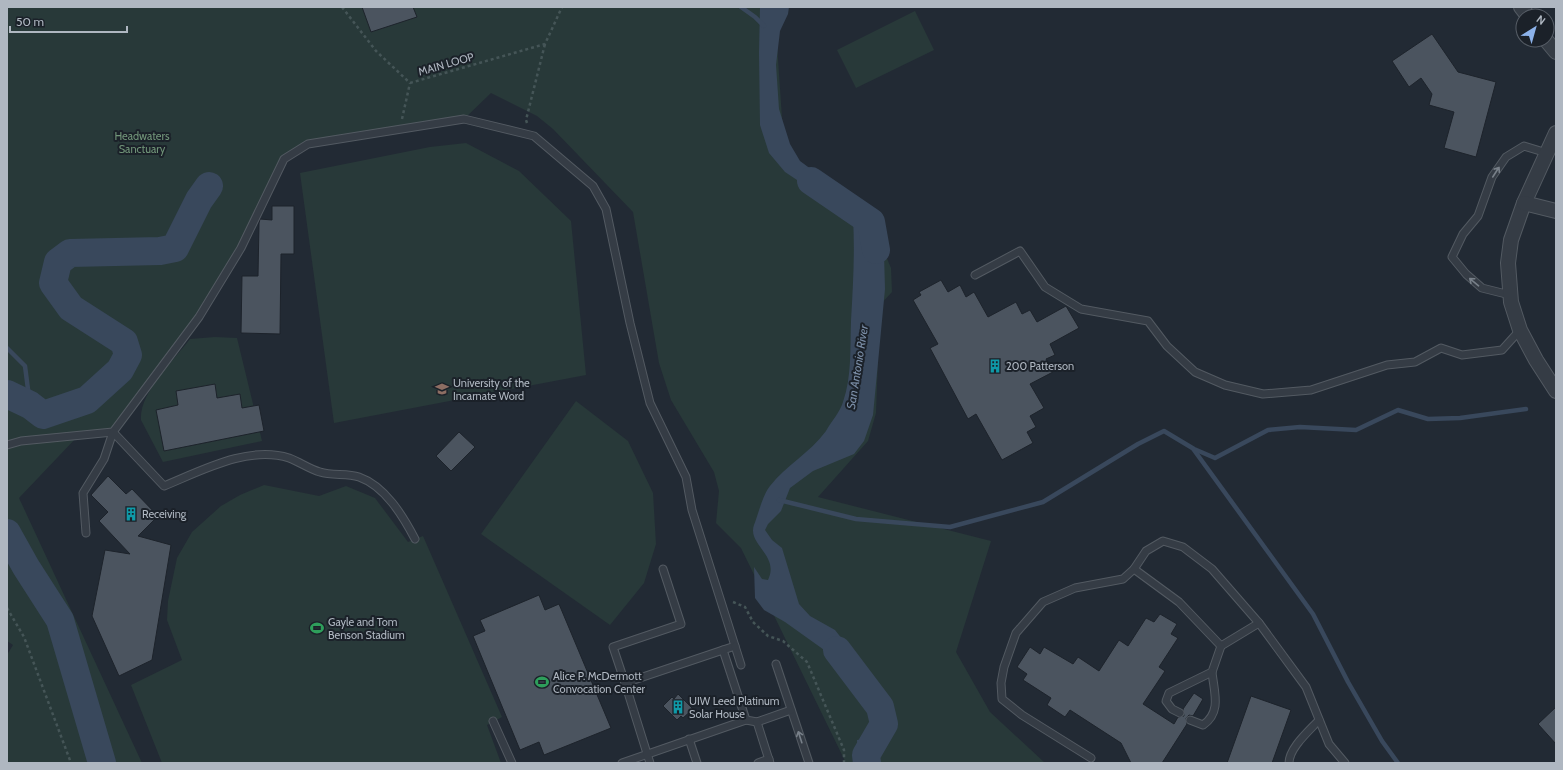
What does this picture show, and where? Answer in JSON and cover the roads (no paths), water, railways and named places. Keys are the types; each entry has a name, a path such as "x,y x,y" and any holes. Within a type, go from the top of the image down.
{"street":[{"path":"1556,133 1524,203 1511,240 1508,262 1511,302 1520,330 1536,360 1556,390"},
{"path":"1524,203 1556,211"}],"lane":[{"path":"86,533 83,493 104,459 113,432 199,317 241,248 284,159 308,144 464,119 534,136 593,186 606,209 630,323 650,403 686,477 692,510 742,665"},
{"path":"1510,295 1482,288 1466,274 1452,257 1463,234 1478,216 1492,177 1506,157 1524,146 1547,153"},
{"path":"975,275 1020,251 1045,287 1081,309 1148,321 1167,346 1195,372 1225,385 1263,394 1311,390 1386,365 1415,362 1441,348 1462,355 1502,350 1520,330"},
{"path":"7,445 22,441 113,432"},
{"path":"113,432 164,486 228,459 263,455 288,458 320,472 359,477 380,490 408,525 415,539"},
{"path":"1091,758 1022,715 1002,699 1001,682 1004,666 1016,633 1043,602 1075,588 1123,579 1134,569 1146,551 1163,541 1183,547 1212,569 1259,623 1306,687 1329,744 1345,763"},
{"path":"650,763 613,647 681,624 663,569"},
{"path":"1134,569 1179,602 1221,646"},
{"path":"1190,720 1203,725 1211,720 1216,710 1212,672 1221,646 1259,623"},
{"path":"625,683 735,646"},
{"path":"723,650 746,720"},
{"path":"776,664 809,763"},
{"path":"1180,714 1172,709 1166,701 1169,693 1212,672"},
{"path":"622,763 647,753 746,720 757,722 792,710"},
{"path":"1288,763 1289,758 1296,746 1319,720"},
{"path":"493,721 512,763"},
{"path":"757,722 769,761 758,763"},
{"path":"689,739 697,763"}],"water":[{"path":"760,7 789,7 788,14 780,31 776,65 779,109 790,144 800,161 858,204 833,204 785,172 769,153 760,125"},
{"path":"877,215 883,219 885,289 873,415 864,441 854,454 813,471 790,488 781,511 768,524 765,530 772,540 782,548 799,604 810,616 835,630 869,673 888,707 889,724 871,753 872,763 858,763 857,740 870,738 877,723 865,682 853,679 847,681 840,674 827,652 785,622 764,610 755,598 754,567 762,579 768,580 771,571 767,557 755,539 753,532 754,525 767,490 783,472 820,439 842,406 848,382 850,362 854,256 853,218"}],"waterway":[{"path":"741,7 755,17 764,26"},
{"name":"San Antonio River","path":"811,181 871,222 876,250"},
{"path":"7,394 30,405 43,415 87,400 120,370 128,355 124,342 71,308 53,283 58,262 70,253 160,251 175,248 199,200 209,186"},
{"path":"7,348 25,366 30,405"},
{"path":"779,500 856,519 950,527 1043,502 1138,444 1164,431 1194,449 1215,458 1268,430 1300,427 1356,430 1398,410 1428,419 1460,418 1526,409"},
{"path":"1194,450 1313,614 1348,682 1382,741 1398,763"},
{"path":"7,533 26,567 60,620 102,763"},
{"name":"San Antonio River","path":"837,650 880,707 884,724 866,755 867,763"}],"place":[{"name":"200 Patterson","path":"995,366"},
{"name":"University of the Incarnate Word","path":"442,389"},
{"name":"Receiving","path":"131,514"},
{"name":"Gayle and Tom Benson Stadium","path":"317,628"},
{"name":"Alice P. McDermott Convocation Center","path":"542,682"},
{"name":"UIW Leed Platinum Solar House","path":"678,707"}],"park label":[{"name":"Headwaters Sanctuary","path":"142,142"}]}
